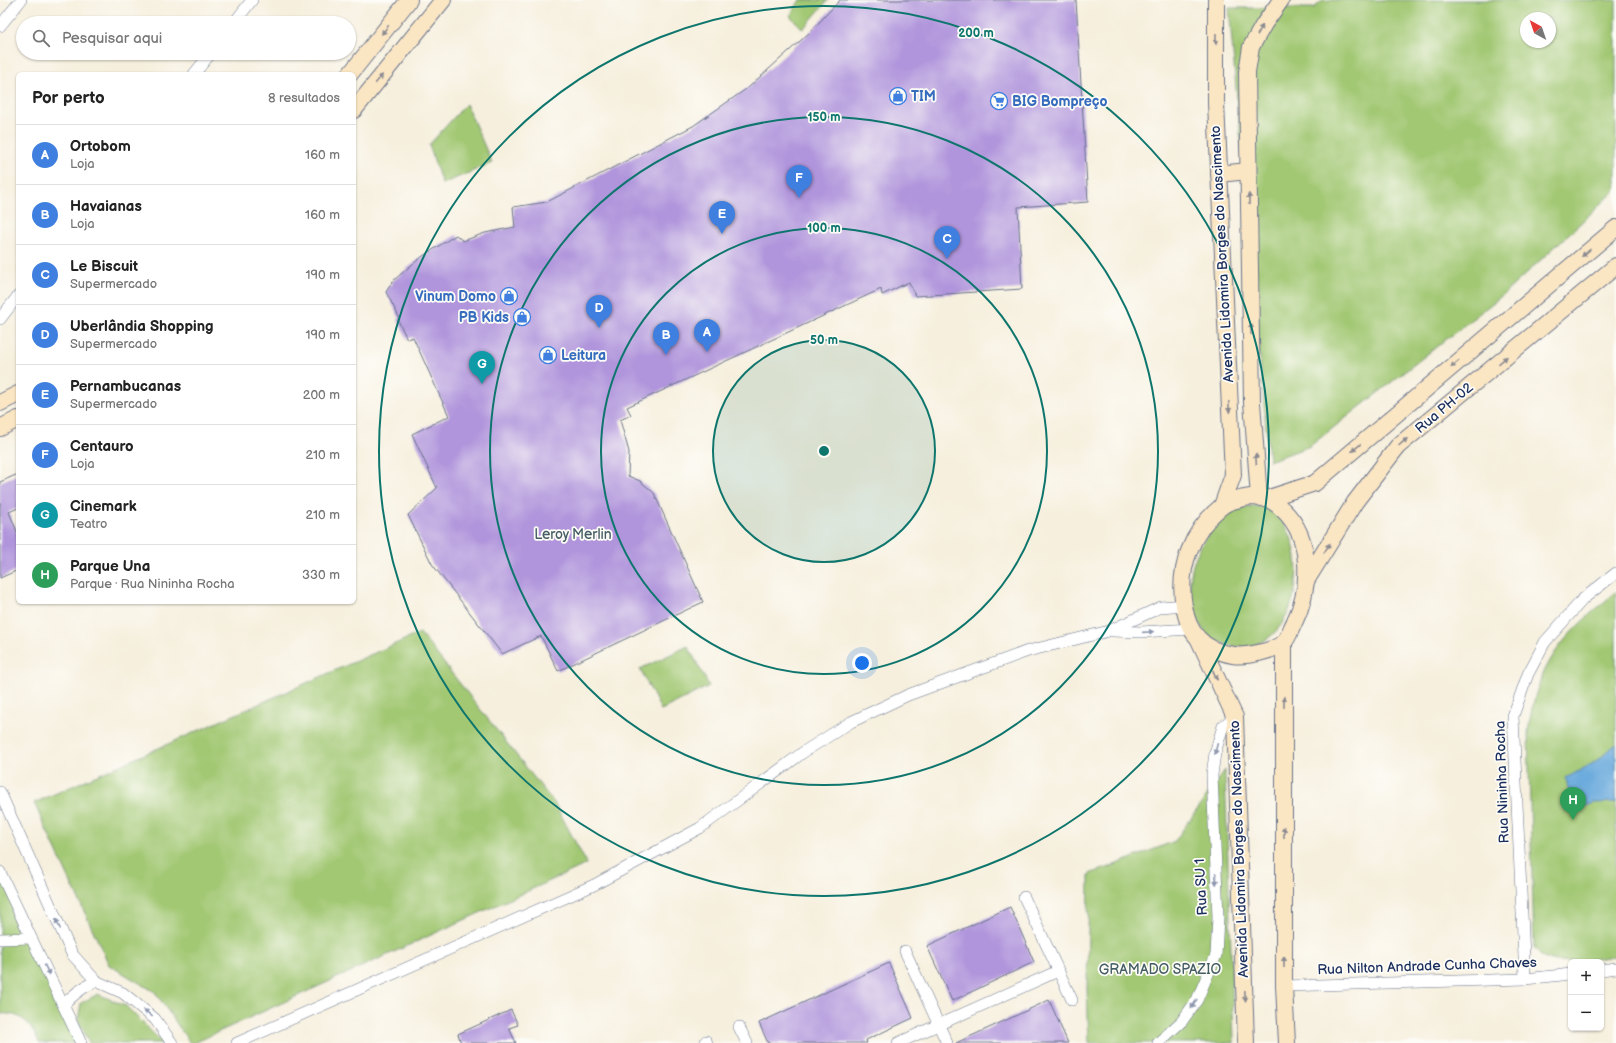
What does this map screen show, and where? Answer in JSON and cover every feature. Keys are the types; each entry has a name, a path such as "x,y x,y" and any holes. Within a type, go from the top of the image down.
{"street":[{"path":"0,26 21,0"},
{"path":"239,16 252,0"},
{"path":"356,108 443,0"},
{"name":"Avenida Lidomira Borges do Nascimento","path":"1216,0 1216,103 1233,475 1222,506 1194,538 1184,563 1181,590 1186,617 1235,717 1246,1043"},
{"name":"Avenida Lidomira Borges do Nascimento","path":"1263,498 1252,402 1247,72 1251,47 1264,24 1281,0"},
{"path":"352,72 404,6 409,11 416,14 420,22 419,30"},
{"path":"196,72 205,60"},
{"path":"1219,174 1248,171"},
{"name":"Rua PH-02","path":"1222,506 1235,499 1250,497 1263,498 1315,483 1616,228"},
{"name":"Rua PH-02","path":"1306,581 1355,502 1398,446 1616,266"},
{"path":"0,319 16,299"},
{"path":"0,403 16,395"},
{"path":"0,428 16,420"},
{"path":"1263,498 1278,505 1289,515 1305,549 1306,581 1299,612 1284,642 1284,986 1287,1043"},
{"name":"Rua Nininha Rocha","path":"1525,979 1513,716 1528,674 1545,642 1583,599 1616,573"},
{"path":"237,1043 600,881 700,828 805,751 852,722 908,695 1028,651 1109,631 1161,607 1184,605"},
{"path":"1109,631 1195,634 1219,653 1242,656 1265,652 1284,642"},
{"name":"Rua SU 1","path":"1158,1043 1182,1020 1197,1000 1216,955 1218,917 1212,775 1215,754 1223,726 1235,717"},
{"path":"0,792 72,954 96,981 123,993 155,1019 172,1043"},
{"path":"0,872 81,1043"},
{"path":"1024,897 1072,1000"},
{"path":"0,939 31,938"},
{"path":"904,951 947,1043"},
{"path":"1604,970 1616,968"},
{"path":"898,1043 1058,971"},
{"name":"Rua Nilton Andrade Cunha Chaves","path":"1284,986 1525,979 1568,974"},
{"path":"64,1005 84,986 96,981"},
{"path":"740,1027 747,1043"}],"green space":[{"path":"800,0 828,0 803,29 790,16"},
{"path":"1323,0 1616,0 1616,190 1504,294 1310,446 1269,461 1229,8 1314,8"},
{"path":"466,104 492,163 442,184 429,145"},
{"path":"1250,506 1262,507 1280,518 1291,537 1296,561 1296,587 1289,611 1276,631 1257,644 1233,646 1213,639 1204,631 1192,606 1190,580 1192,567 1197,555 1211,531 1232,511"},
{"path":"1616,592 1616,956 1554,961 1544,957 1534,947 1528,733 1532,708 1538,687 1546,668 1567,637"},
{"path":"420,633 555,804 587,864 194,1043 190,1043 155,992 109,965 34,803"},
{"path":"688,646 709,686 661,710 640,669"},
{"name":"GRAMADO SPAZIO","path":"1225,770 1234,1043 1089,1043 1087,988 1089,874 1175,841"},
{"path":"0,872 81,1043 39,1043 33,1030 20,1017 0,1014"},
{"path":"98,994 126,1006 163,1043 89,1043 78,1020 81,1003"}],"water":[{"path":"1616,744 1616,802 1594,803 1583,807 1571,802 1566,778 1597,761"}],"building":[{"path":"840,0 1076,0 1088,202 1018,207 1022,289 915,296 909,282 882,295 881,289 627,407 631,415 620,420 629,452 628,476 640,481 654,493 703,602 558,671 541,636 502,654 432,564 408,515 437,488 412,434 449,416 413,337 407,339 398,320 399,317 386,292 393,281 409,267 423,256 456,235 463,241 485,233 515,227 513,207 547,202 693,126 749,87 809,33"},
{"path":"16,475 16,509 9,512 16,529 16,571 0,578 0,482"},
{"path":"1010,907 1034,962 952,1001 927,946"},
{"path":"889,963 913,1018 866,1040 867,1043 768,1043 759,1023"},
{"path":"1049,1000 1068,1043 956,1043 1015,1016"},
{"path":"511,1010 518,1025 509,1028 516,1043 461,1043 458,1034"}],"place":[{"name":"TIM","path":"898,96"},
{"name":"BIG Bompreço","path":"999,101"},
{"name":"Centauro","path":"799,198"},
{"name":"Pernambucanas","path":"722,234"},
{"name":"Le Biscuit","path":"947,259"},
{"name":"Vinum Domo","path":"509,296"},
{"name":"PB Kids","path":"522,317"},
{"name":"Uberlândia Shopping","path":"599,328"},
{"name":"Ortobom","path":"707,352"},
{"name":"Leitura","path":"548,355"},
{"name":"Havaianas","path":"666,355"},
{"name":"Cinemark","path":"482,384"},
{"name":"Parque Una","path":"1573,820"}],"park label":[{"name":"Leroy Merlin","path":"573,534"}]}
